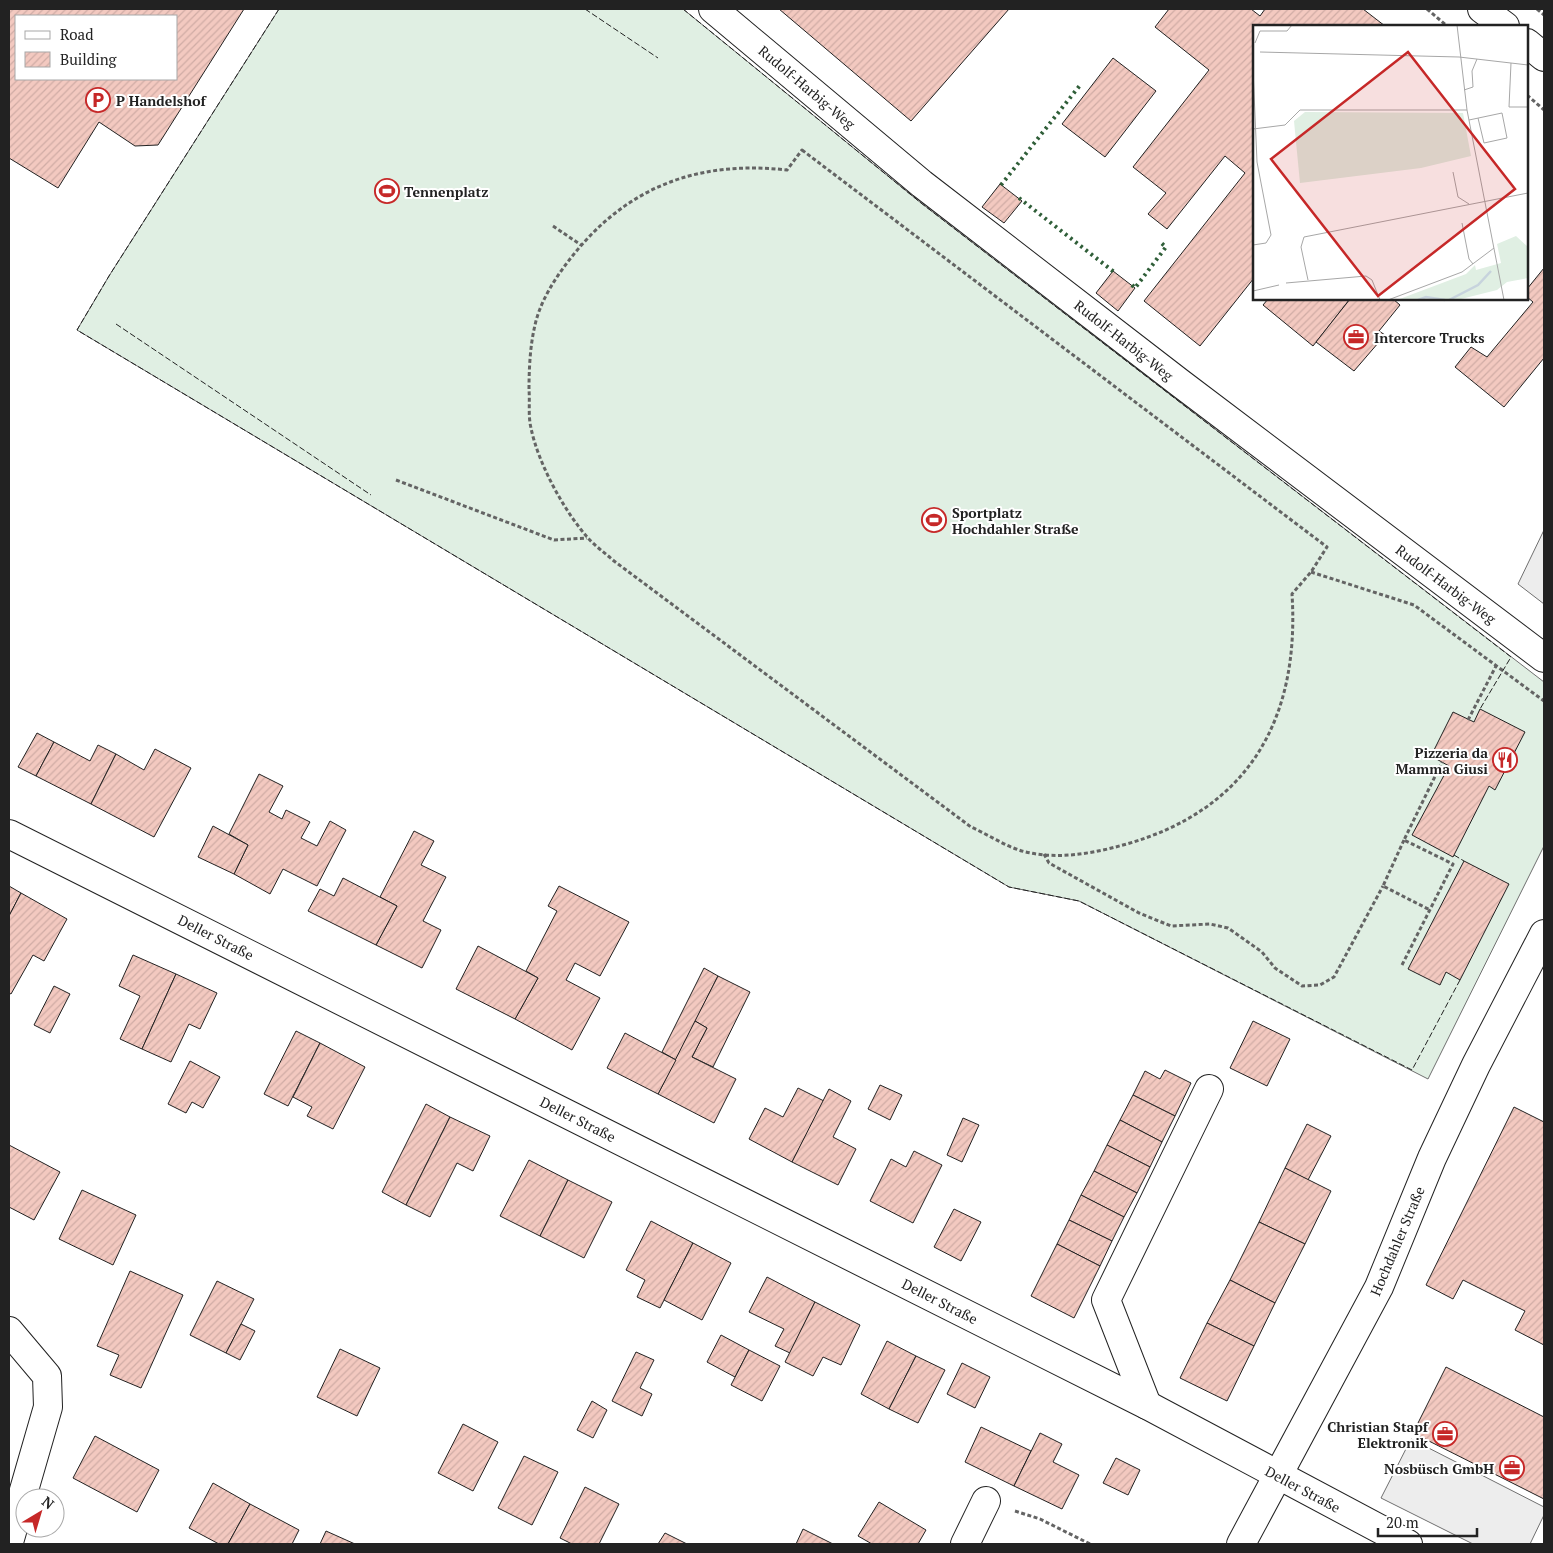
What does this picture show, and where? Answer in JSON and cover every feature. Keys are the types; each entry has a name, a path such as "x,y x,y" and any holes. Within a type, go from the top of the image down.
{"street":[{"name":"Rudolf-Harbig-Weg","path":"713,9 922,184 1188,389 1544,658"},
{"path":"1482,9 1504,25"},
{"path":"1528,44 1544,57"},
{"name":"Deller Straße","path":"9,834 1147,1405 1279,1477 1408,1544"},
{"name":"Hochdahler Straße","path":"1241,1544 1279,1477 1379,1287 1444,1133 1476,1065 1544,934"},
{"path":"1147,1405 1106,1300 1209,1089"},
{"path":"9,1331 47,1376 48,1407 9,1542"},
{"path":"965,1544 986,1501"}],"path":[{"path":"1427,9 1446,25"},
{"path":"1537,9 1544,15"},
{"path":"1528,96 1544,110"},
{"path":"802,150 1327,547 1311,572 1292,594 1294,630 1284,697 1274,724 1239,779 1197,814 1155,836 1111,848 1067,856 1021,851 971,826 614,561 588,538 560,499 530,427 532,349 535,325 541,307 564,266 581,244 628,202 662,185 707,172 744,168 787,170 802,150"},
{"path":"554,226 581,244"},
{"path":"396,480 554,540 588,538"},
{"path":"1311,572 1414,605 1544,701"},
{"path":"1468,720 1496,666"},
{"path":"1044,854 1049,863 1139,914 1171,926 1210,924 1228,928 1262,952 1275,968 1302,986 1320,985 1334,977 1383,886 1442,762"},
{"path":"1402,965 1453,864 1404,840"},
{"path":"1383,886 1430,910"},
{"path":"986,1501 1040,1519 1090,1544"}],"green space":[{"path":"279,9 683,9 921,203 1544,682 1544,846 1428,1079 1079,901 1009,887 77,330 109,276"}],"shaded area":[{"path":"1544,530 1544,604 1518,584"},
{"path":"1411,1439 1544,1507 1544,1515 1530,1544 1473,1544 1381,1498"}],"building":[{"name":"P Handelshof","path":"9,9 244,9 158,145 135,146 99,122 58,188 9,158"},
{"path":"779,9 1009,9 911,121"},
{"path":"1169,9 1251,9 1260,16 1265,9 1363,9 1384,25 1253,25 1253,279 1200,346 1144,301 1245,173 1225,156 1167,229 1148,214 1166,193 1133,167 1209,70 1155,27"},
{"path":"1113,58 1156,91 1105,157 1062,124"},
{"path":"1000,184 1022,201 1004,223 982,207"},
{"path":"1544,268 1544,358 1504,407 1455,367 1471,347 1487,357 1533,302 1528,298 1528,288"},
{"path":"1113,271 1135,288 1118,311 1096,293"},
{"path":"1267,300 1349,300 1313,346 1263,305"},
{"path":"1349,300 1394,300 1400,305 1379,331 1385,335 1354,371 1316,342"},
{"path":"1480,709 1525,732 1495,790 1489,786 1453,857 1412,835 1449,766 1431,756 1453,712 1474,722"},
{"path":"37,733 54,742 36,776 18,767"},
{"path":"54,742 90,761 98,745 116,754 91,804 36,776"},
{"path":"155,749 191,768 154,837 91,804 116,754 144,770"},
{"path":"259,774 283,786 269,812 282,819 286,810 310,822 301,838 317,846 330,821 346,830 317,886 283,869 270,894 234,874 248,845 229,834"},
{"path":"213,826 248,845 234,874 198,857"},
{"path":"414,831 434,841 421,865 446,877 423,921 441,930 422,968 376,945 397,906 380,897"},
{"path":"1464,861 1509,884 1460,980 1446,972 1440,985 1408,969"},
{"path":"343,878 397,906 376,945 308,911 320,889 334,896"},
{"path":"9,886 21,893 9,916"},
{"path":"559,886 629,922 600,976 575,963 566,980 600,998 572,1050 515,1019 538,978 526,971 557,911 548,906"},
{"path":"21,893 67,919 44,961 33,955 11,994 9,993 9,916"},
{"path":"478,946 538,978 515,1019 456,989"},
{"path":"133,955 176,974 142,1049 120,1039 140,996 119,986"},
{"path":"704,968 718,976 676,1060 662,1052"},
{"path":"176,974 217,993 200,1029 189,1024 171,1062 142,1049"},
{"path":"718,976 750,992 713,1067 692,1057 707,1028 695,1021"},
{"path":"54,986 70,994 50,1033 34,1025"},
{"path":"695,1021 707,1028 692,1057 736,1079 714,1123 658,1094"},
{"path":"1253,1021 1290,1039 1267,1086 1230,1068"},
{"path":"296,1031 320,1043 288,1106 264,1094"},
{"path":"625,1033 676,1060 658,1094 607,1068"},
{"path":"320,1043 365,1067 333,1129 307,1116 312,1107 293,1097"},
{"path":"190,1061 220,1077 203,1108 192,1102 186,1113 168,1104"},
{"path":"1165,1070 1191,1083 1175,1116 1133,1095 1145,1071 1160,1079"},
{"path":"880,1085 902,1095 890,1120 868,1109"},
{"path":"798,1088 824,1101 792,1162 749,1139 765,1108 783,1117"},
{"path":"829,1089 851,1101 833,1137 856,1149 838,1185 792,1162"},
{"path":"1133,1095 1175,1116 1162,1142 1120,1120"},
{"path":"426,1104 450,1117 406,1205 382,1192"},
{"path":"1514,1107 1544,1122 1544,1345 1515,1330 1525,1311 1463,1280 1453,1299 1426,1285"},
{"path":"450,1117 490,1136 473,1171 457,1163 430,1217 406,1205"},
{"path":"963,1118 979,1125 962,1162 947,1155"},
{"path":"1120,1120 1162,1142 1150,1167 1107,1145"},
{"path":"1307,1124 1331,1136 1308,1180 1285,1168"},
{"path":"9,1145 60,1172 34,1220 9,1207"},
{"path":"1107,1145 1150,1167 1137,1193 1094,1171"},
{"path":"914,1151 942,1165 913,1223 870,1201 891,1159 906,1167"},
{"path":"529,1160 568,1180 540,1236 500,1216"},
{"path":"1285,1168 1331,1191 1305,1244 1259,1222"},
{"path":"1094,1171 1137,1193 1124,1217 1081,1195"},
{"path":"568,1180 612,1202 584,1258 540,1236"},
{"path":"82,1190 136,1215 113,1265 59,1239"},
{"path":"1081,1195 1124,1217 1112,1241 1069,1220"},
{"path":"954,1209 981,1222 961,1261 934,1247"},
{"path":"1069,1220 1112,1241 1100,1266 1057,1244"},
{"path":"651,1221 693,1243 660,1308 637,1297 645,1280 626,1270"},
{"path":"1259,1222 1305,1244 1275,1303 1230,1280"},
{"path":"693,1243 731,1263 702,1320 664,1300"},
{"path":"1057,1244 1100,1266 1074,1318 1031,1296"},
{"path":"130,1271 183,1295 141,1388 110,1375 119,1355 97,1346"},
{"path":"767,1277 815,1302 790,1353 775,1346 784,1329 749,1312"},
{"path":"1230,1280 1275,1303 1254,1346 1207,1323"},
{"path":"217,1281 254,1299 226,1353 190,1335"},
{"path":"815,1302 860,1325 841,1365 823,1357 813,1376 785,1362"},
{"path":"1207,1323 1254,1346 1227,1401 1180,1378"},
{"path":"241,1324 255,1331 240,1360 226,1353"},
{"path":"721,1335 749,1350 735,1377 707,1362"},
{"path":"887,1341 916,1356 889,1409 861,1394"},
{"path":"340,1349 380,1368 357,1416 317,1397"},
{"path":"749,1350 780,1366 762,1401 731,1385"},
{"path":"636,1352 654,1360 640,1388 652,1394 642,1416 612,1401"},
{"path":"916,1356 945,1370 918,1423 889,1409"},
{"path":"962,1363 990,1377 975,1408 947,1394"},
{"path":"1446,1367 1544,1417 1544,1499 1413,1433"},
{"path":"592,1401 607,1410 593,1438 577,1430"},
{"path":"463,1424 498,1442 473,1491 438,1473"},
{"path":"981,1427 1031,1451 1014,1486 965,1462"},
{"path":"1040,1433 1062,1444 1053,1462 1079,1475 1062,1509 1014,1486"},
{"path":"95,1436 159,1470 137,1512 73,1478"},
{"path":"524,1456 558,1472 532,1525 498,1508"},
{"path":"1116,1458 1140,1470 1128,1495 1103,1483"},
{"path":"213,1483 250,1504 228,1544 219,1544 189,1528"},
{"path":"585,1487 619,1504 599,1544 572,1544 560,1538"},
{"path":"879,1502 926,1530 918,1544 872,1544 858,1536"},
{"path":"250,1504 299,1530 292,1544 228,1544"},
{"path":"803,1529 833,1544 796,1544"},
{"path":"326,1531 355,1544 320,1544"},
{"path":"665,1533 687,1544 658,1544"}],"hedge":[{"path":"1001,185 1081,84"},
{"path":"1019,198 1114,272"},
{"path":"1132,285 1135,288 1166,247 1160,242"}],"fence":[{"path":"279,9 109,276 77,330 1009,887 1079,901 1412,1070 1460,980"},
{"path":"585,9 658,58"},
{"path":"683,9 921,203 1511,657 1480,709"},
{"path":"116,324 371,495"},
{"path":"1454,855 1464,861"}],"place":[{"name":"P Handelshof","path":"98,100"},
{"name":"Tennenplatz","path":"387,191"},
{"name":"Intercore Trucks","path":"1356,337"},
{"name":"Sportplatz Hochdahler Straße","path":"934,520"},
{"name":"Pizzeria da Mamma Giusi","path":"1505,760"},
{"name":"Christian Stapf Elektronik","path":"1445,1434"},
{"name":"Nosbüsch GmbH","path":"1512,1468"}]}
